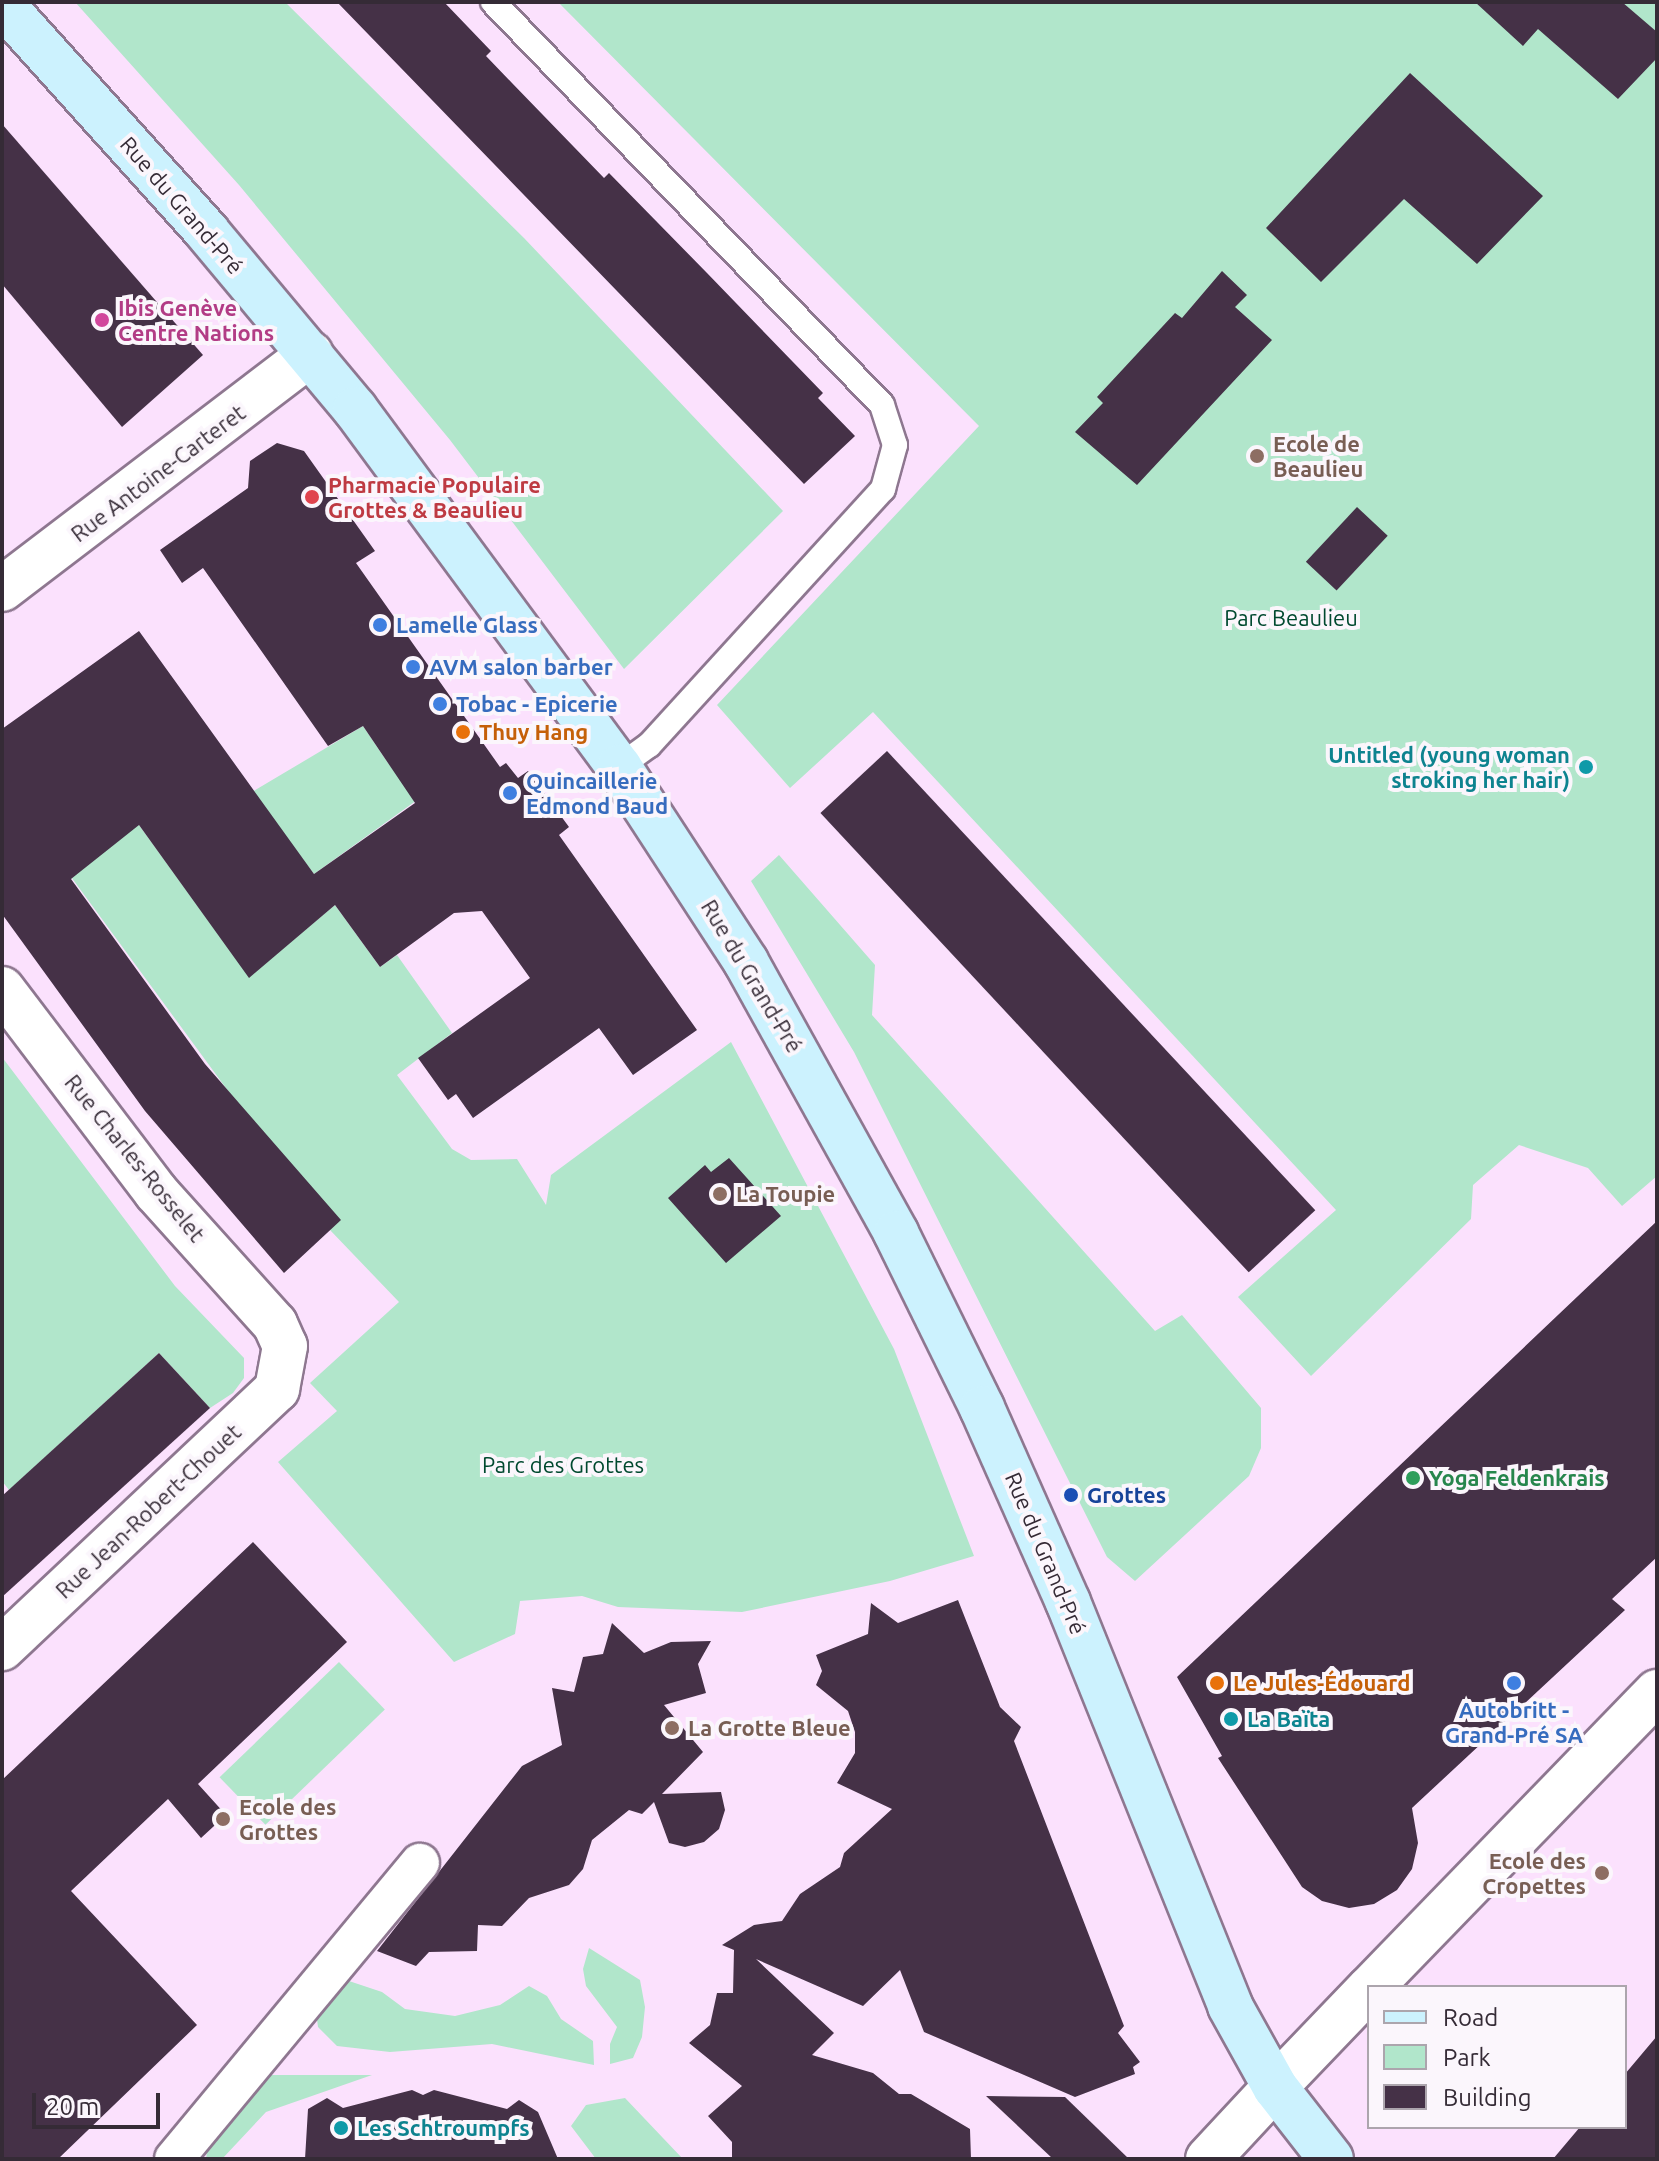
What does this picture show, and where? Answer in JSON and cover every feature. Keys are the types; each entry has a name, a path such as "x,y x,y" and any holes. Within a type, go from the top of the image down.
{"main road":[{"name":"Rue du Grand-Pré","path":"2,4 311,354 507,609 619,767 746,962 896,1233 1029,1511 1230,2006 1275,2087 1331,2159"}],"street":[{"name":"Rue Antoine-Carteret","path":"2,589 311,354"},
{"name":"Rue Charles-Rosselet","path":"2,989 156,1192 275,1324 285,1346 284,1368"},
{"name":"Rue Jean-Robert-Chouet","path":"2,1648 277,1389 284,1368"},
{"path":"1373,1985 1657,1692"},
{"path":"174,2159 420,1863"},
{"path":"1208,2159 1367,1991"}],"lane":[{"path":"493,2 882,405 895,445 883,489 676,714 619,767"}],"green space":[{"path":"75,2 285,2 524,238 783,511 624,669 450,440 239,185"},
{"name":"Parc Beaulieu","path":"558,2 1657,2 1657,1176 1622,1206 1588,1168 1519,1145 1473,1185 1471,1219 1311,1376 1238,1297 1336,1210 873,712 790,788 717,705 979,426"},
{"path":"363,726 388,763 424,795 314,874 252,792"},
{"name":"Parc des Grottes","path":"22,810 139,825 249,977 335,905 380,967 397,955 452,1033 397,1075 452,1149 471,1160 517,1159 546,1205 551,1175 731,1042 894,1349 974,1556 890,1581 742,1612 618,1607 582,1596 520,1601 515,1634 454,1662 278,1462 337,1411 310,1383 399,1302 330,1230"},
{"path":"779,855 875,965 872,1015 1155,1331 1182,1315 1261,1408 1261,1448 1249,1476 1135,1581 1107,1557 854,1052 751,881"},
{"path":"2,1057 175,1286 244,1358 244,1378 233,1393 210,1408 159,1353 9,1490 2,1481"},
{"path":"339,1662 385,1709 265,1825 220,1777"},
{"path":"589,1948 640,1980 645,2007 642,2037 633,2058 610,2064 610,2044 617,2027 586,1986 583,1969"},
{"path":"346,1980 382,1992 405,2009 455,2016 500,2005 529,1986 547,1996 561,2019 593,2041 594,2065 492,2044 390,2052 337,2046 318,2027 316,2012"},
{"path":"265,2075 372,2075 266,2112 222,2159 206,2159 208,2145"},
{"path":"625,2098 683,2159 596,2159 571,2126 586,2105"}],"building":[{"path":"337,2 444,2 491,51 486,56 604,178 609,173 707,273 823,393 818,398 855,436 804,484"},
{"path":"1475,2 1622,2 1657,32 1657,58 1618,99 1538,29 1523,46"},
{"path":"1410,73 1543,196 1477,264 1404,199 1321,282 1266,228"},
{"name":"Ibis Genève Centre Nations","path":"2,124 203,355 122,427 2,284"},
{"path":"1222,271 1247,295 1235,307 1272,340 1137,485 1075,432 1103,403 1097,397 1175,313 1182,318"},
{"path":"277,443 304,451 375,551 356,563 500,767 506,763 518,778 528,771 569,827 559,835 697,1030 633,1075 599,1028 473,1118 456,1094 448,1100 418,1058 530,978 482,911 454,913 380,967 335,905 249,978 139,825 71,879 205,1064 341,1220 284,1273 145,1111 2,914 2,729 139,631 314,874 415,803 363,726 328,746 203,568 182,583 160,550 248,488 250,461"},
{"path":"1357,507 1388,536 1337,590 1306,562"},
{"path":"887,751 1315,1210 1249,1272 820,813"},
{"path":"729,1158 781,1216 726,1263 668,1198 705,1165 711,1172"},
{"path":"1657,1221 1657,1557 1612,1599 1625,1610 1412,1808 1418,1843 1412,1869 1397,1890 1374,1904 1349,1908 1322,1901 1302,1887 1218,1758 1222,1756 1177,1677"},
{"path":"159,1353 210,1408 2,1597 2,1496"},
{"path":"253,1542 347,1642 198,1784 226,1815 201,1838 168,1799 71,1891 197,2025 58,2159 2,2159 2,1780"},
{"path":"958,1600 1000,1707 1021,1727 1014,1741 1124,2026 1118,2033 1140,2062 1133,2067 1135,2074 1075,2097 924,2032 900,1970 863,2006 756,1959 834,2033 812,2055 873,2073 899,2094 911,2094 970,2129 971,2159 732,2159 732,2142 708,2116 742,2086 689,2043 710,2025 717,1993 733,1993 734,1950 722,1945 754,1925 782,1921 800,1894 840,1867 844,1853 892,1809 837,1783 855,1753 855,1732 848,1711 816,1685 822,1671 816,1655 868,1634 871,1603 898,1623"},
{"path":"612,1623 644,1653 671,1642 711,1641 698,1664 706,1693 664,1705 703,1752 662,1794 721,1792 725,1810 719,1829 704,1842 685,1847 669,1843 654,1802 642,1814 629,1810 592,1840 583,1869 569,1885 529,1898 502,1926 478,1925 477,1951 429,1952 416,1966 377,1951 522,1766 562,1745 552,1688 574,1692 583,1657 603,1654"},
{"path":"1657,2036 1657,2159 1553,2159 1578,2129 1627,2129 1627,2072"},
{"path":"412,2090 423,2095 434,2090 507,2109 519,2100 538,2112 558,2159 305,2159 308,2109 327,2098 343,2108"},
{"path":"986,2096 1065,2097 1129,2159 1053,2159"}],"place":[{"name":"Ibis Genève Centre Nations","path":"102,320"},
{"name":"Ecole de Beaulieu","path":"1257,456"},
{"name":"Pharmacie Populaire Grottes & Beaulieu","path":"312,497"},
{"name":"Lamelle Glass","path":"380,625"},
{"name":"AVM salon barber","path":"413,667"},
{"name":"Tobac - Epicerie","path":"440,704"},
{"name":"Thuy Hang","path":"463,732"},
{"name":"Untitled (young woman stroking her hair)","path":"1586,767"},
{"name":"Quincaillerie Edmond Baud","path":"510,793"},
{"name":"La Toupie","path":"720,1194"},
{"name":"Yoga Feldenkrais","path":"1413,1478"},
{"name":"Grottes","path":"1071,1495"},
{"name":"Le Jules-Édouard","path":"1217,1683"},
{"name":"Autobritt - Grand-Pré SA","path":"1514,1683"},
{"name":"La Baïta","path":"1231,1719"},
{"name":"La Grotte Bleue","path":"672,1728"},
{"name":"Ecole des Grottes","path":"223,1819"},
{"name":"Ecole des Cropettes","path":"1602,1873"},
{"name":"Les Schtroumpfs","path":"341,2128"}]}
